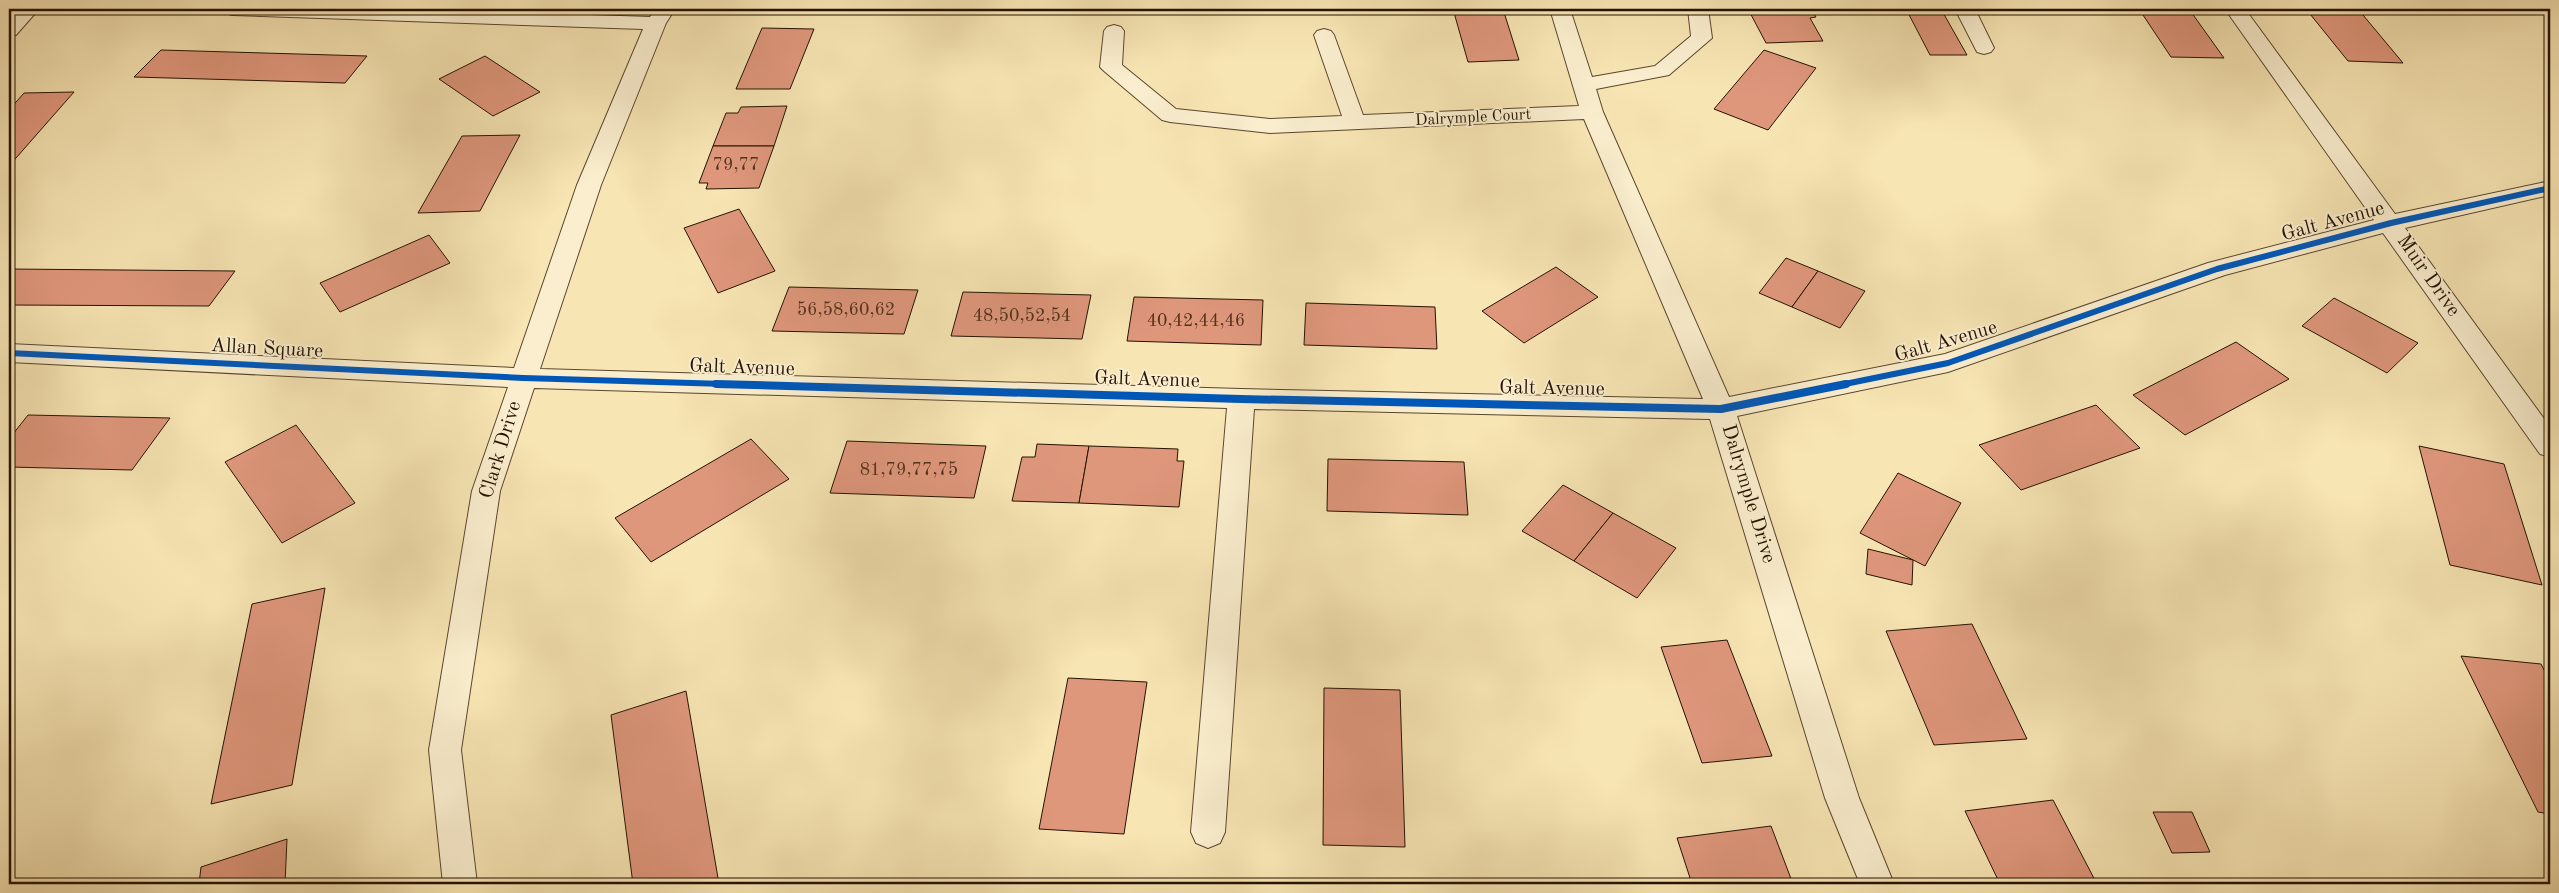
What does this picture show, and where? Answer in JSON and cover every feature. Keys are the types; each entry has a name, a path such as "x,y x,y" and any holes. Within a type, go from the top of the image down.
{"street":[{"path":"9,32 29,9"},
{"path":"232,9 661,16"},
{"name":"Dalrymple Drive","path":"1560,9 1592,112 1721,408 1842,798 1877,884"},
{"path":"1585,85 1662,70 1702,38 1698,9"},
{"path":"1965,9 1984,48"},
{"name":"Muir Drive","path":"2235,9 2391,223 2550,447"},
{"name":"Clark Drive","path":"460,884 445,750 486,492 589,185 661,16"},
{"name":"Dalrymple Court","path":"1114,31 1111,67 1170,114 1270,126 1592,112"},
{"path":"1324,35 1355,123"},
{"name":"Galt Avenue","path":"523,378 1240,399 1721,408 1948,363 2217,269 2391,223 2550,188"},
{"name":"Allan Square","path":"9,352 523,378"},
{"path":"1208,832 1240,399"}],"building":[{"path":"770,9 822,9 821,11"},
{"path":"1453,9 1503,9 1519,60 1468,62"},
{"path":"1748,9 1811,9 1816,17 1810,18 1823,41 1766,43"},
{"path":"1906,9 1941,9 1967,55 1930,55"},
{"path":"2139,9 2189,9 2224,58 2171,57"},
{"path":"2306,9 2358,9 2403,63 2348,61"},
{"path":"762,28 814,29 790,89 736,89"},
{"path":"161,50 367,56 345,83 134,77"},
{"path":"1764,50 1816,68 1768,130 1714,109"},
{"path":"485,56 540,92 493,116 439,79"},
{"path":"74,92 9,166 9,110 24,93"},
{"path":"787,106 774,146 713,146 726,113 738,113 741,107"},
{"path":"520,135 480,211 418,213 462,136"},
{"path":"713,146 774,146 759,188 706,189 708,183 699,183"},
{"path":"739,209 775,271 718,293 684,228"},
{"path":"429,235 450,263 340,312 320,283"},
{"path":"1786,258 1818,271 1792,307 1759,293"},
{"path":"1556,267 1598,297 1524,343 1482,311"},
{"path":"9,269 235,271 209,306 9,305"},
{"path":"1818,271 1865,291 1840,328 1792,307"},
{"path":"789,287 918,290 904,334 772,331"},
{"path":"963,292 1091,295 1082,339 951,336"},
{"path":"1134,297 1263,300 1261,345 1127,341"},
{"path":"2334,298 2418,343 2387,373 2302,326"},
{"path":"1306,303 1435,307 1437,349 1304,345"},
{"path":"2236,342 2289,379 2185,435 2133,395"},
{"path":"2096,405 2140,448 2021,490 1979,445"},
{"path":"28,415 170,418 132,470 9,467 9,439"},
{"path":"296,425 355,503 282,543 225,462"},
{"path":"751,439 789,479 651,562 615,518"},
{"path":"847,441 986,446 974,498 830,493"},
{"path":"1037,444 1089,446 1079,503 1012,501 1022,457 1035,457"},
{"path":"1089,446 1178,449 1177,461 1184,461 1179,507 1079,503"},
{"path":"2419,446 2504,464 2542,585 2450,565"},
{"path":"1328,459 1464,462 1468,515 1327,511"},
{"path":"1898,473 1961,503 1925,566 1860,533"},
{"path":"1563,485 1613,513 1574,561 1522,531"},
{"path":"1613,513 1676,548 1637,598 1574,561"},
{"path":"1868,549 1913,560 1912,585 1866,574"},
{"path":"325,588 292,785 211,804 252,604"},
{"path":"1972,624 2027,739 1934,745 1886,631"},
{"path":"1727,640 1772,756 1702,763 1661,647"},
{"path":"2461,656 2541,664 2550,681 2550,814 2538,812"},
{"path":"1068,678 1147,682 1124,834 1039,829"},
{"path":"1324,688 1400,690 1405,847 1323,845"},
{"path":"686,691 719,884 633,884 611,715"},
{"path":"2053,800 2097,884 2000,884 1965,811"},
{"path":"2153,812 2192,812 2210,852 2172,853"},
{"path":"1771,826 1793,884 1692,884 1677,838"},
{"path":"287,839 285,884 199,884 201,867"}],"cycle path":[{"path":"9,353 523,378 1241,399 1721,409 1948,363 2217,269 2391,223 2550,188"}]}
